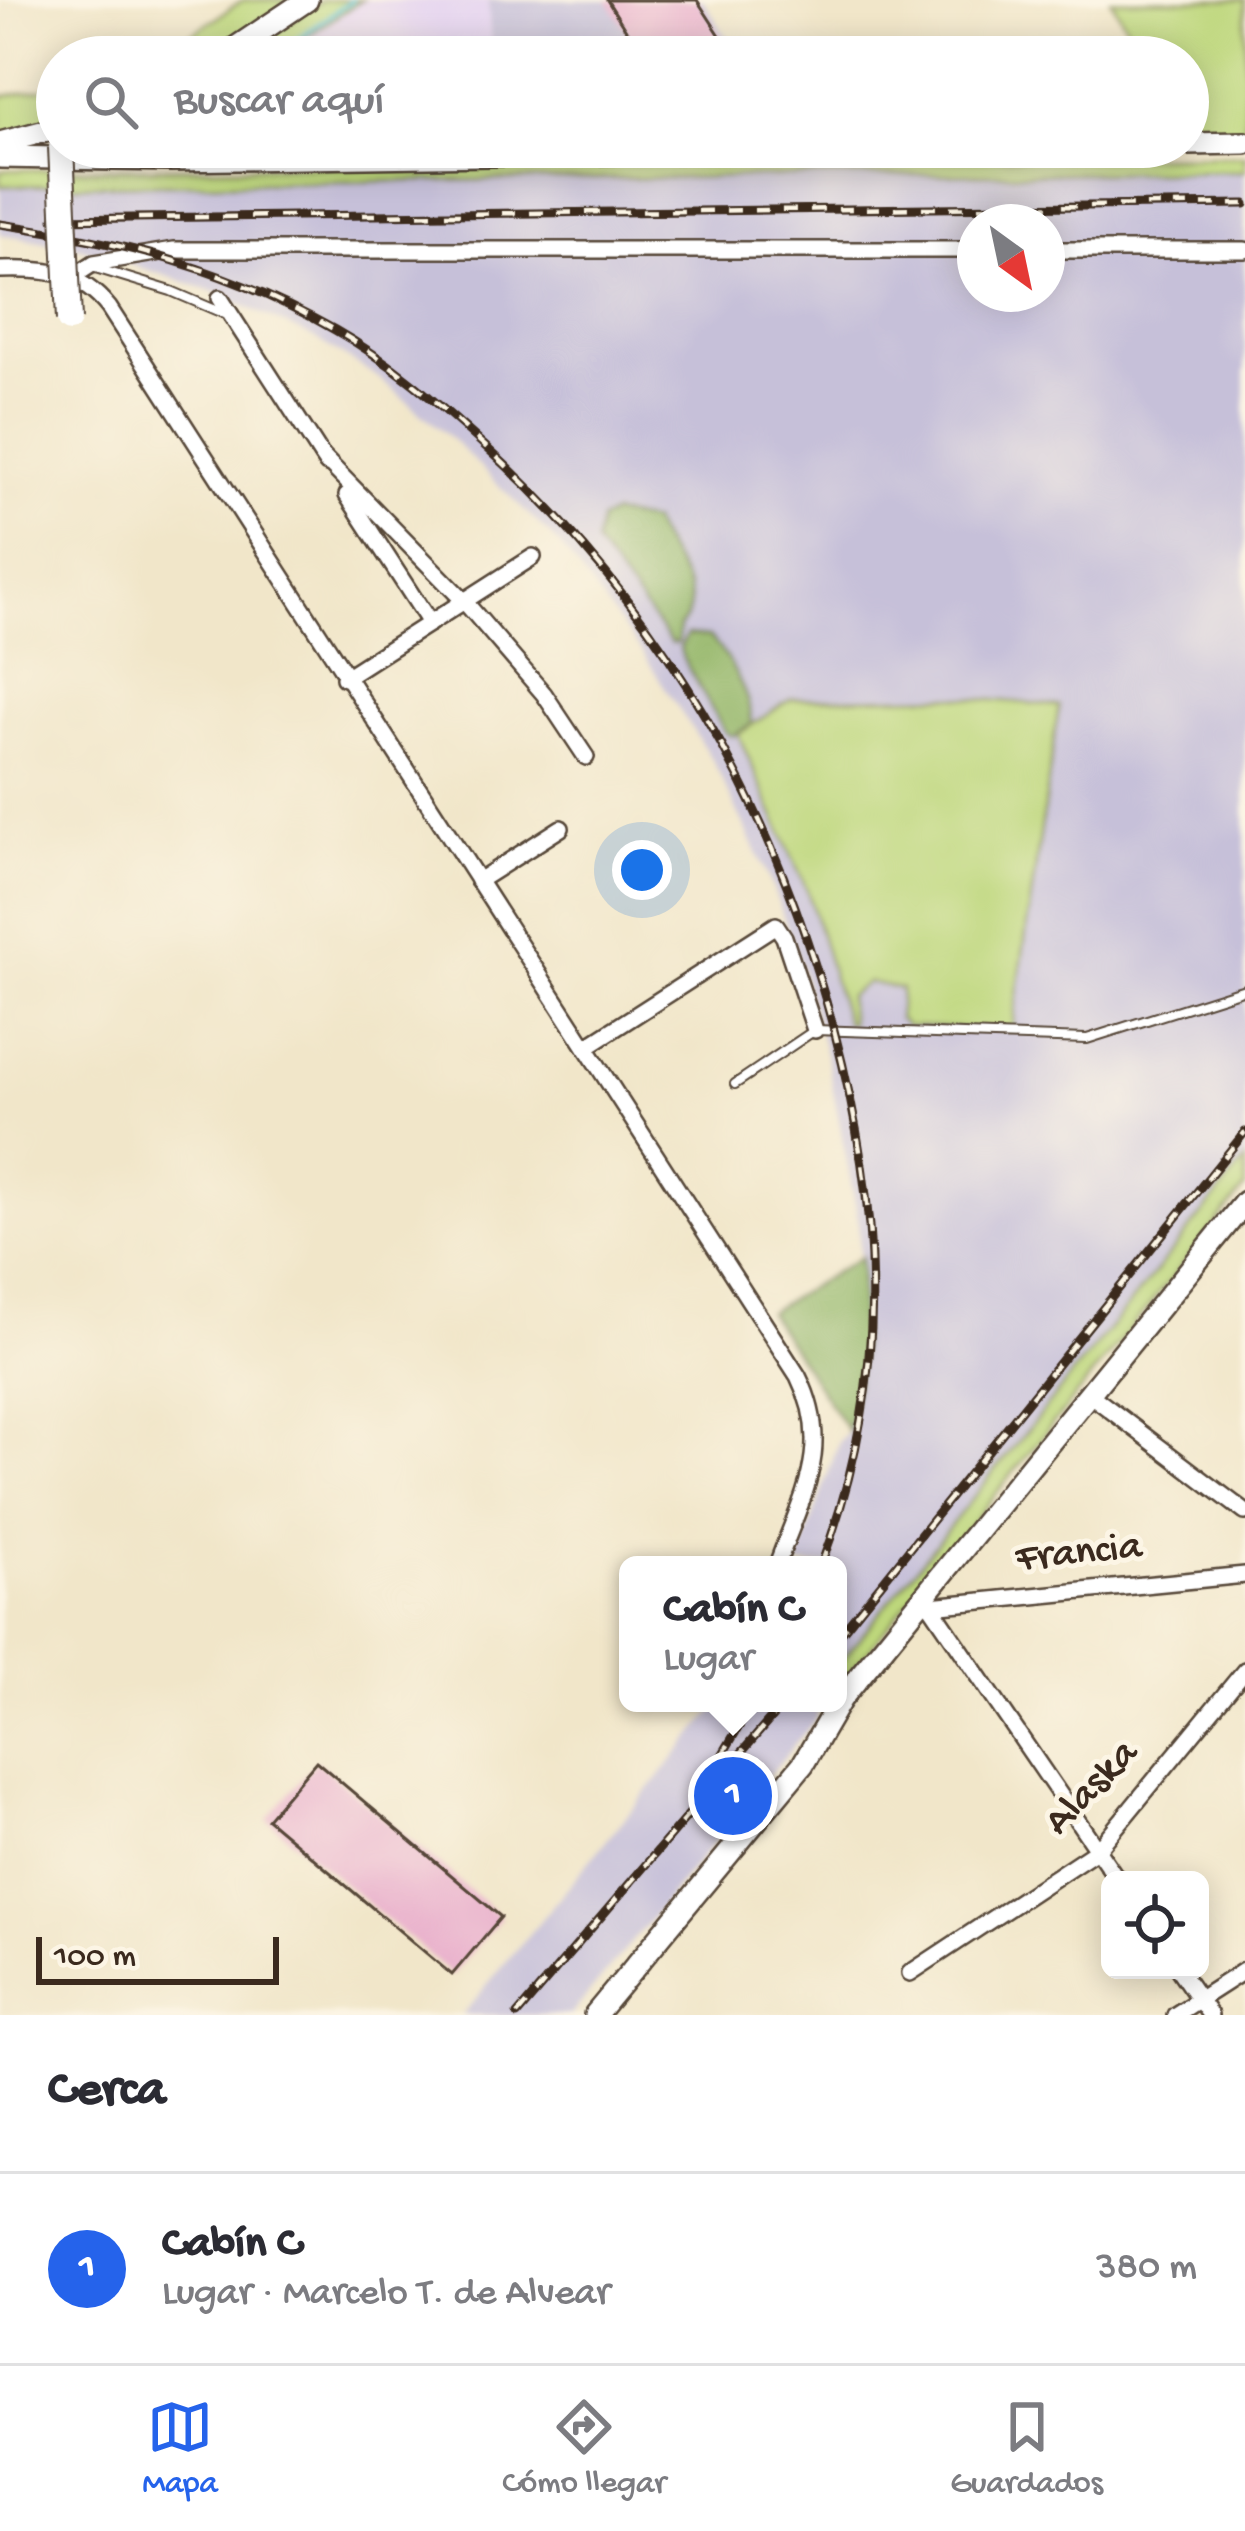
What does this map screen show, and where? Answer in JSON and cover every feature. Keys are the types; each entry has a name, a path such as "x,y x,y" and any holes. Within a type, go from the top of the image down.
{"main road":[{"path":"253,36 307,0"},
{"path":"0,143 36,134"},
{"path":"1209,144 1245,143"},
{"path":"0,157 36,157"},
{"path":"62,168 69,320"},
{"path":"847,1691 927,1602 1245,1202"},
{"path":"595,2015 803,1764 833,1712"}],"street":[{"path":"0,270 79,272 174,250 957,250"},
{"path":"1065,250 1245,250"},
{"path":"79,272 98,294 586,1047 809,1399 815,1418 815,1454 780,1556"},
{"path":"220,298 430,623"},
{"path":"322,457 464,601 544,694 586,757"},
{"path":"344,678 533,557"},
{"path":"478,881 561,828"},
{"path":"586,1047 776,925 814,1030"},
{"path":"1088,1394 1245,1512"},
{"name":"Francia","path":"927,1602 1245,1575"},
{"path":"927,1602 1112,1871"},
{"name":"Alaska","path":"910,1972 1097,1849 1245,1670"},
{"path":"1175,2015 1245,1970"},
{"path":"1185,1979 1210,2015"}],"lane":[{"path":"79,272 118,274 232,317"},
{"path":"735,1084 814,1030 1087,1039 1245,989"}],"shaded area":[{"path":"361,0 488,0 491,36 308,36"},
{"path":"488,0 703,0 726,36 491,36"},
{"path":"1245,171 1245,1161 847,1654 847,1556 800,1556 839,1441 848,1431 855,1396 862,1322 858,1219 827,1060 799,959 768,876 713,761 641,651 558,543 444,432 376,376 314,338 212,291 81,248 0,234 0,186"},
{"path":"713,1712 818,1712 571,2015 462,2015"}],"green space":[{"path":"243,0 294,0 238,36 189,36"},
{"path":"322,0 361,0 308,36 270,36"},
{"path":"1111,0 1245,0 1245,133 1209,133 1209,36 1133,36"},
{"path":"36,90 36,127 0,137 0,97"},
{"path":"1209,155 1245,155 1245,171 0,186 0,170 1209,168"},
{"path":"613,514 652,522 682,574 690,601 678,643 671,643 595,544 600,520"},
{"path":"687,635 709,637 743,689 752,724 732,736 725,732 683,659 680,648"},
{"path":"948,696 1059,706 1012,1030 907,1026 898,1018 901,989 868,982 848,996 851,1023 846,1023 808,893 738,734 791,699"},
{"path":"1245,1161 1245,1188 847,1675 847,1654"},
{"path":"861,1257 860,1360 848,1431 768,1312"}],"building":[{"path":"607,0 697,0 720,36 630,36"},
{"path":"316,1761 501,1917 452,1975 267,1819"}],"waterway":[{"path":"301,36 352,0"}],"railway":[{"path":"54,219 1245,204"},
{"path":"0,224 89,239 214,274 294,308 375,355 450,415 549,509 606,573 703,713 779,865 809,946 834,1030 862,1166 872,1299 868,1365 859,1431 824,1556"},
{"path":"847,1626 1245,1132"},
{"path":"721,1757 748,1712"},
{"path":"517,2015 776,1712"}],"place":[{"name":"Cabín C","path":"733,1796"}]}
